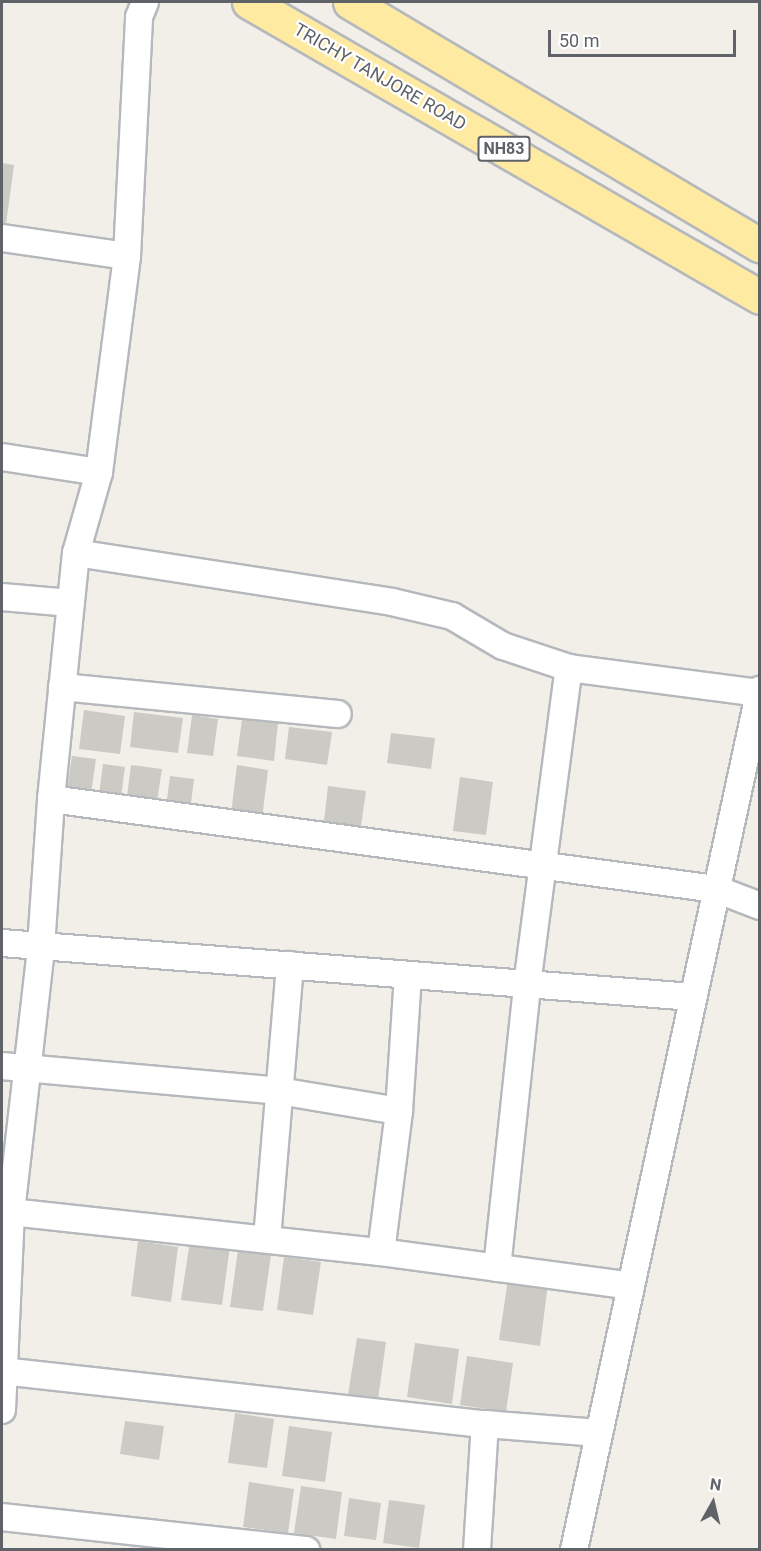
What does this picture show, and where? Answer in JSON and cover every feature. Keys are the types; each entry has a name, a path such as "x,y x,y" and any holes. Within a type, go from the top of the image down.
{"highway":[{"name":"TRICHY TANJORE ROAD","path":"249,2 759,297"},
{"name":"NH83","path":"350,2 759,245"}],"street":[{"path":"2,1410 6,1212 13,1068 40,947 51,799 76,553 99,472 127,256 139,17 145,2"},
{"path":"2,238 127,256"},
{"path":"2,457 99,472"},
{"path":"76,553 392,602 452,616 503,646 569,668 759,691 753,748 716,889 574,1550"},
{"path":"2,597 71,603"},
{"path":"497,1268 527,985 569,668"},
{"path":"63,687 338,714"},
{"path":"51,799 543,863 716,889 759,906"},
{"path":"2,944 291,965 408,977 693,997"},
{"path":"267,1239 291,965"},
{"path":"381,1252 399,1111 408,977"},
{"path":"13,1068 279,1091 399,1111"},
{"path":"6,1212 381,1252 631,1286"},
{"path":"4,1372 485,1424 603,1412"},
{"path":"477,1550 485,1424"},
{"path":"2,1518 306,1550"}],"building":[{"path":"2,163 14,165 6,224 2,223"},
{"path":"84,710 125,716 120,754 79,749"},
{"path":"134,712 183,718 178,753 130,747"},
{"path":"192,715 218,719 213,756 187,753"},
{"path":"242,719 278,723 274,761 237,756"},
{"path":"289,727 332,732 327,765 285,759"},
{"path":"391,733 435,738 431,769 387,763"},
{"path":"72,756 96,759 90,801 66,798"},
{"path":"103,764 125,767 120,805 98,802"},
{"path":"131,765 162,769 156,808 126,804"},
{"path":"237,765 268,770 262,819 231,814"},
{"path":"170,776 194,779 190,811 166,807"},
{"path":"460,777 493,782 486,835 453,831"},
{"path":"328,786 366,791 361,826 324,821"},
{"path":"138,1241 178,1247 171,1302 131,1296"},
{"path":"190,1241 230,1246 222,1305 181,1300"},
{"path":"238,1250 271,1255 263,1311 230,1307"},
{"path":"284,1257 321,1262 313,1315 277,1310"},
{"path":"508,1279 548,1284 540,1346 499,1340"},
{"path":"357,1338 386,1342 378,1399 348,1395"},
{"path":"415,1343 459,1349 452,1404 407,1397"},
{"path":"467,1356 513,1363 506,1412 460,1405"},
{"path":"235,1413 274,1419 267,1468 228,1463"},
{"path":"125,1421 164,1426 159,1460 120,1454"},
{"path":"289,1426 332,1432 325,1482 282,1476"},
{"path":"249,1482 294,1489 288,1533 243,1527"},
{"path":"301,1486 342,1492 336,1539 294,1533"},
{"path":"349,1498 381,1503 376,1540 344,1536"},
{"path":"389,1500 425,1505 419,1548 383,1543"}]}
